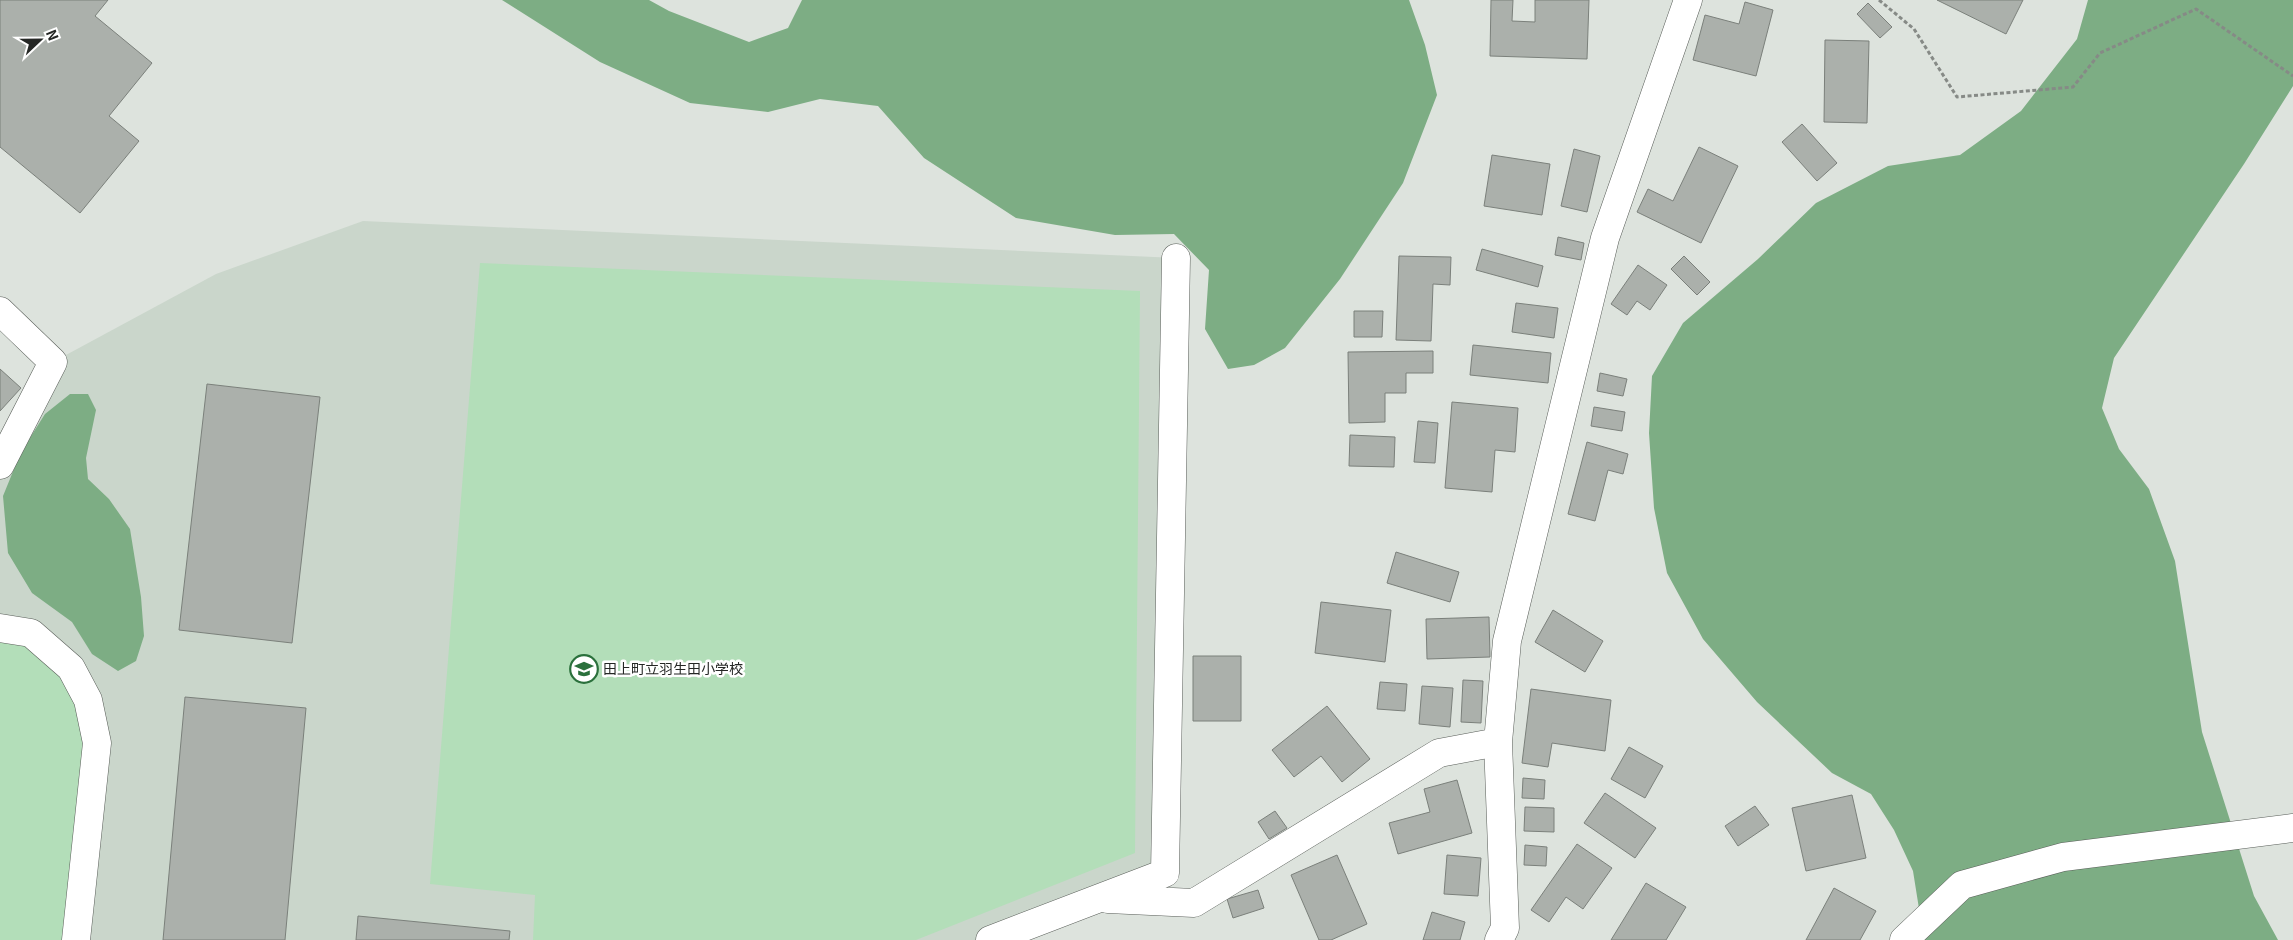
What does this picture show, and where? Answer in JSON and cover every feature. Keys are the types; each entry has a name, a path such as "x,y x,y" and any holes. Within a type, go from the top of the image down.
{"street":[{"path":"1510,936 1498,742 1507,641 1605,238 1688,0"},
{"path":"990,940 1165,873 1176,258"},
{"path":"0,310 53,362 0,465"},
{"path":"0,628 31,633 71,668 88,700 97,743 76,940"},
{"path":"1098,898 1194,903 1439,753 1498,742"},
{"path":"1904,940 1962,885 2063,857 2293,828"}],"path":[{"path":"1879,0 1914,29 1957,97 2073,87 2100,53 2196,9 2293,76"}],"shaded area":[{"name":"田上町立羽生田小学校","path":"363,221 1176,258 1165,873 990,940 0,940 0,465 53,362 216,274"}],"green space":[{"path":"502,0 649,0 669,11 749,42 788,28 802,0 1409,0 1425,45 1437,95 1403,183 1340,279 1285,348 1254,365 1228,369 1205,329 1209,270 1174,234 1115,235 1016,218 924,158 878,106 820,99 768,112 690,103 600,62"},
{"path":"2088,0 2293,0 2293,86 2244,164 2114,358 2102,408 2119,449 2149,489 2175,561 2202,732 2254,896 2278,940 1924,940 1913,871 1894,830 1871,794 1832,773 1757,702 1703,639 1667,573 1654,508 1649,433 1652,376 1683,323 1758,259 1816,203 1888,166 1960,155 2021,111 2077,39"},
{"path":"480,263 1140,291 1135,853 916,940 533,940 535,895 430,884"},
{"path":"70,394 88,394 96,410 86,458 88,479 109,499 130,529 141,597 144,636 136,661 118,671 92,654 72,622 32,593 8,553 3,496 21,452 45,414"},
{"path":"0,628 31,633 88,700 76,940 0,940"}],"building":[{"path":"0,0 108,0 95,16 152,63 109,116 139,141 80,213 0,147"},
{"path":"1491,0 1513,0 1512,21 1535,22 1535,0 1589,0 1587,59 1490,56"},
{"path":"1937,0 2023,0 2006,34"},
{"path":"1745,2 1773,10 1756,76 1693,60 1705,15 1739,24"},
{"path":"1868,3 1892,27 1880,38 1857,14"},
{"path":"1825,40 1869,41 1867,123 1824,122"},
{"path":"1802,124 1837,163 1817,181 1782,142"},
{"path":"1699,147 1738,166 1701,243 1637,212 1648,189 1673,201"},
{"path":"1574,149 1600,156 1587,212 1561,206"},
{"path":"1492,155 1550,164 1542,215 1484,206"},
{"path":"1558,237 1584,243 1581,260 1555,255"},
{"path":"1482,249 1543,266 1538,287 1476,270"},
{"path":"1399,256 1451,257 1450,285 1433,284 1431,341 1396,340"},
{"path":"1684,256 1710,282 1697,295 1671,269"},
{"path":"1638,265 1667,285 1650,310 1637,301 1627,315 1611,304"},
{"path":"1516,303 1558,308 1554,338 1512,332"},
{"path":"1354,311 1383,311 1382,337 1354,337"},
{"path":"1473,345 1551,353 1548,383 1470,375"},
{"path":"1433,351 1433,373 1406,373 1406,393 1385,393 1385,422 1349,423 1348,352"},
{"path":"0,369 21,388 0,411"},
{"path":"1600,373 1627,379 1623,396 1597,391"},
{"path":"207,384 320,397 292,643 179,630"},
{"path":"1452,402 1518,408 1515,452 1495,450 1492,492 1445,488"},
{"path":"1594,407 1625,412 1622,431 1591,426"},
{"path":"1418,421 1438,423 1435,463 1414,462"},
{"path":"1350,435 1395,437 1394,467 1349,466"},
{"path":"1587,442 1628,454 1623,474 1608,470 1595,521 1568,514"},
{"path":"1396,552 1459,572 1450,602 1387,583"},
{"path":"1321,602 1391,610 1385,662 1315,653"},
{"path":"1553,610 1603,641 1585,672 1535,642"},
{"path":"1489,617 1490,657 1427,659 1426,619"},
{"path":"1193,656 1241,656 1241,721 1193,721"},
{"path":"1463,680 1483,681 1481,723 1461,722"},
{"path":"1380,682 1407,684 1405,711 1377,709"},
{"path":"1422,686 1453,688 1450,727 1419,724"},
{"path":"1531,689 1611,700 1605,751 1552,743 1548,767 1522,763"},
{"path":"185,697 306,708 285,940 163,940"},
{"path":"1327,706 1370,759 1342,782 1321,756 1294,777 1272,750"},
{"path":"1629,747 1663,766 1645,798 1611,779"},
{"path":"1523,778 1545,780 1544,799 1522,798"},
{"path":"1457,780 1472,833 1398,854 1389,823 1430,812 1424,789"},
{"path":"1605,793 1656,828 1635,858 1584,823"},
{"path":"1852,795 1866,858 1806,871 1792,808"},
{"path":"1755,806 1769,825 1738,846 1725,826"},
{"path":"1525,807 1554,808 1554,832 1524,831"},
{"path":"1275,811 1287,828 1269,839 1258,822"},
{"path":"1577,844 1612,868 1583,909 1566,897 1549,922 1531,910"},
{"path":"1525,845 1547,847 1546,866 1524,865"},
{"path":"1337,855 1367,924 1331,940 1319,940 1291,875"},
{"path":"1447,855 1481,858 1478,896 1444,894"},
{"path":"1646,883 1686,907 1666,940 1611,940"},
{"path":"1834,888 1876,911 1860,940 1806,940"},
{"path":"1258,890 1264,908 1233,918 1227,899"},
{"path":"1432,912 1465,922 1460,940 1423,940"},
{"path":"358,916 510,931 509,940 356,940"}],"place":[{"name":"田上町立羽生田小学校","path":"584,669"}]}
